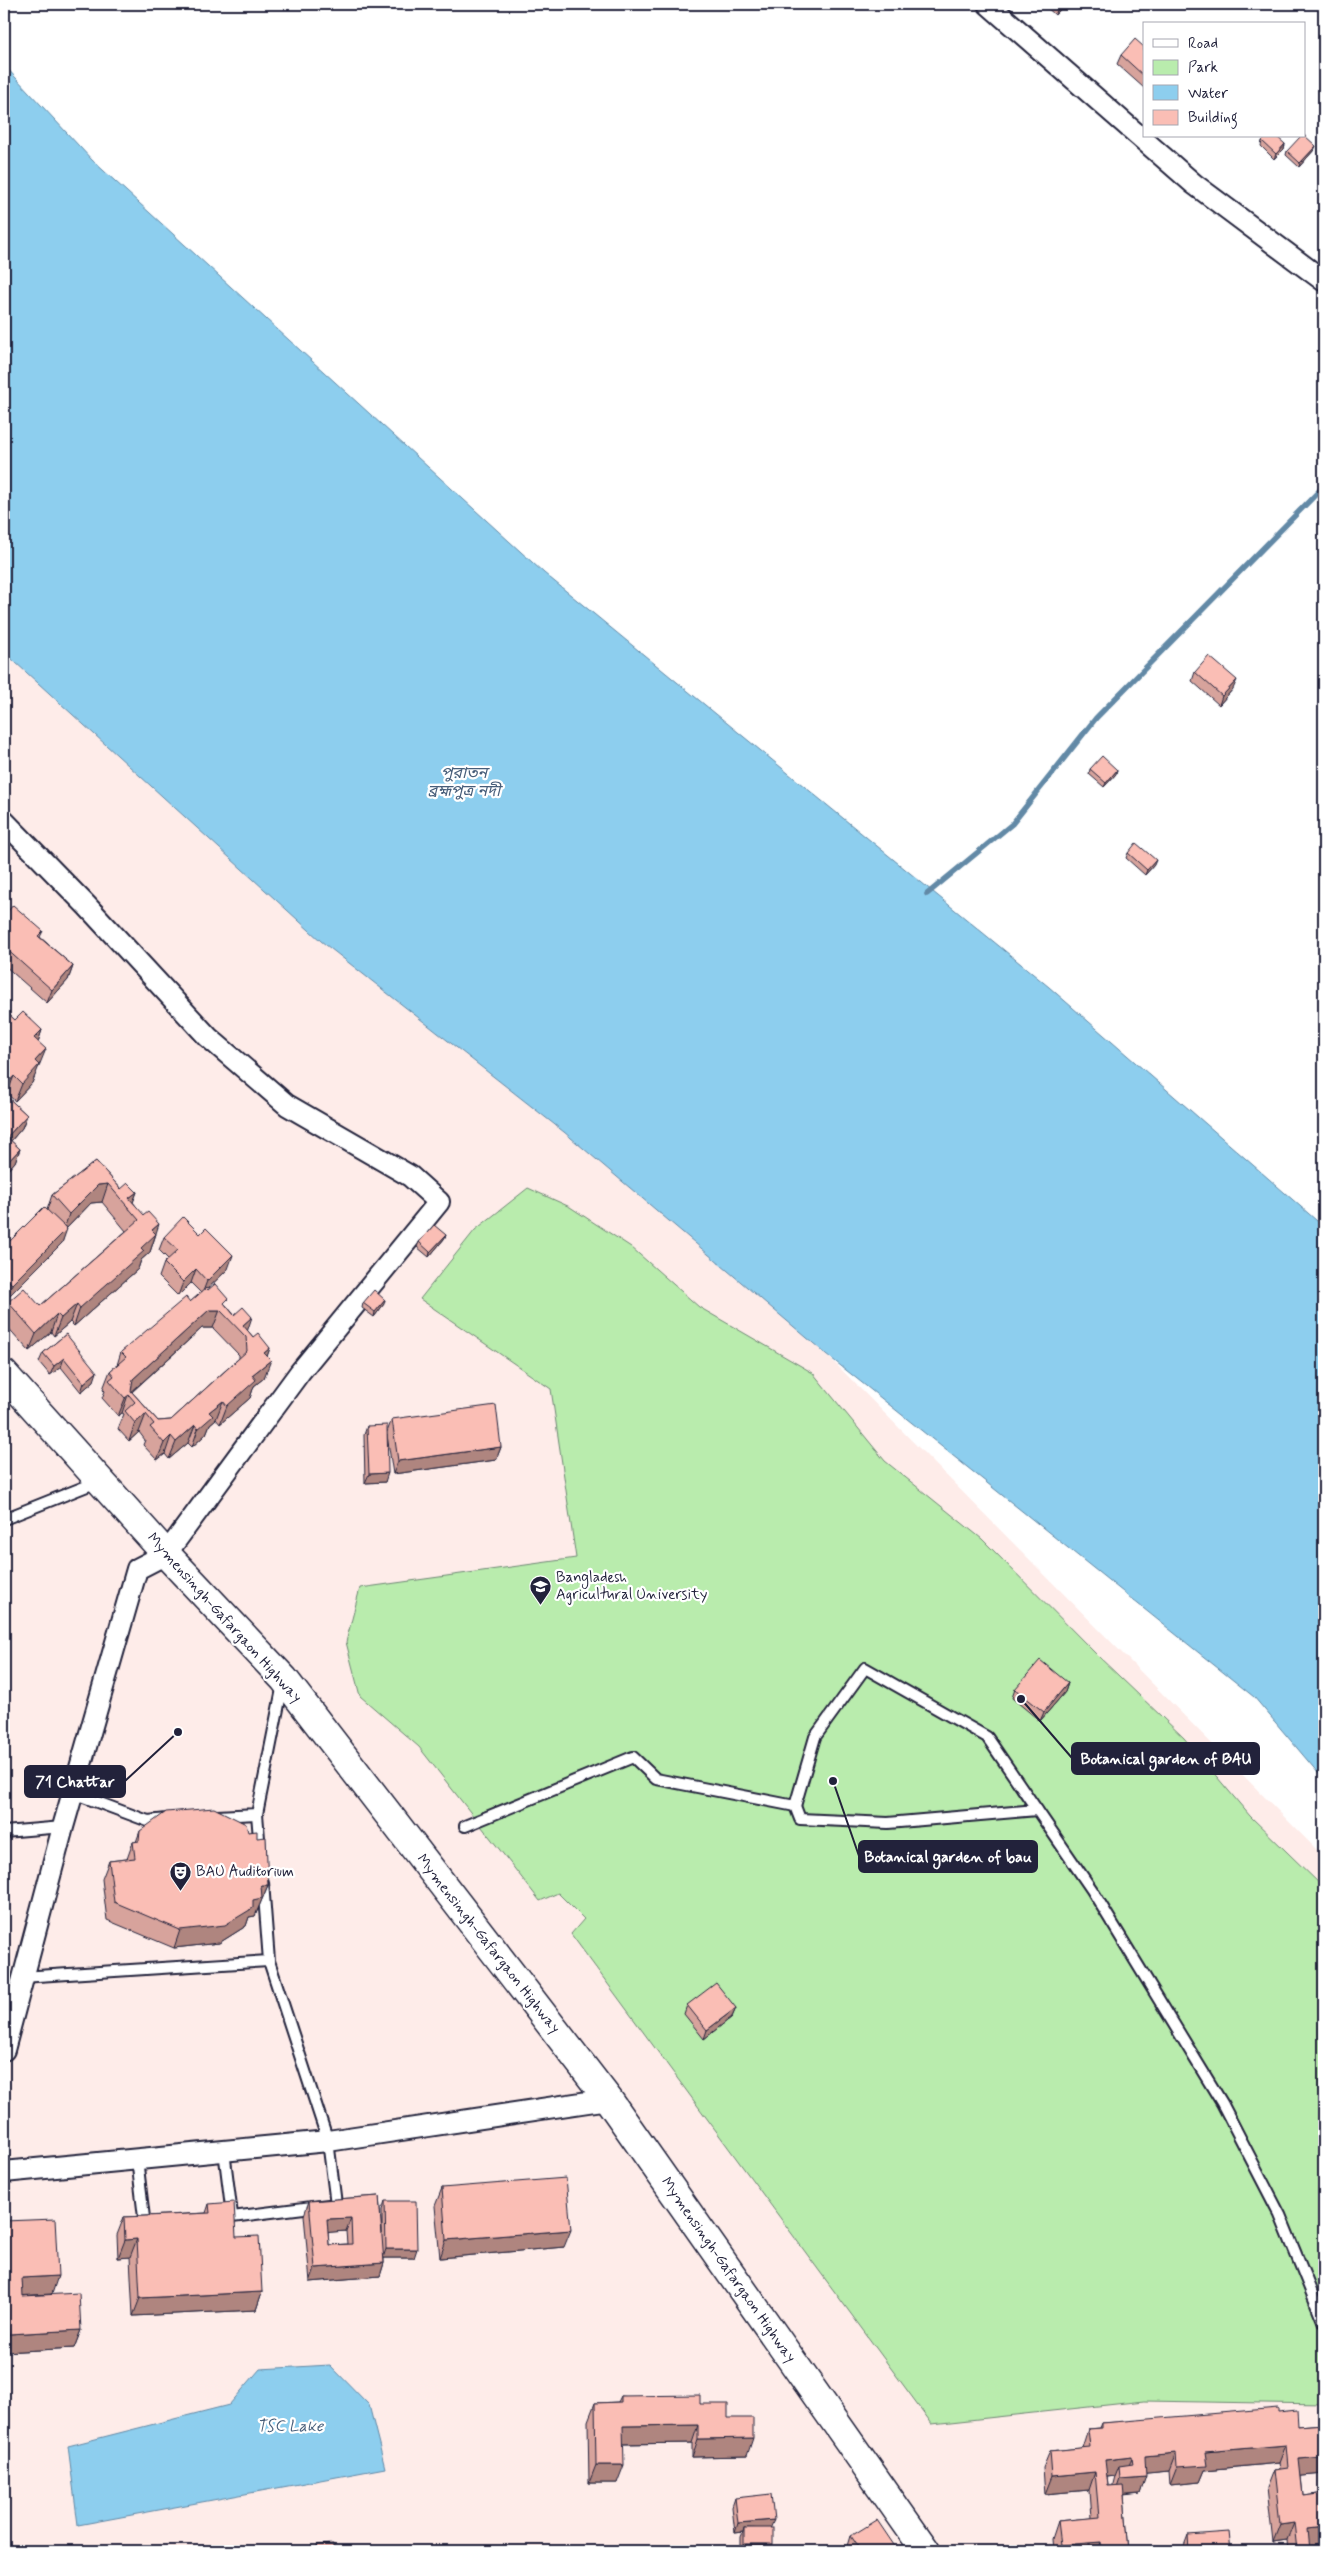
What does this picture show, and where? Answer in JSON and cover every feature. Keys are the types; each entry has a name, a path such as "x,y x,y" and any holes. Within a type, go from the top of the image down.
{"main road":[{"name":"Mymensingh-Gafargaon Highway","path":"4,1374 166,1554 284,1679 608,2099 926,2551"}],"street":[{"path":"988,4 1194,184 1324,281"},
{"path":"4,821 87,906 208,1037 287,1105 410,1176 439,1202 300,1372 166,1554 137,1569 63,1827 4,2050"},
{"path":"4,2172 328,2141 608,2099"}],"lane":[{"path":"4,1519 100,1480"},
{"path":"1037,1810 888,1823 800,1819 794,1806 815,1737 865,1668 987,1737 1092,1890 1222,2103 1280,2215 1324,2324"},
{"path":"224,2151 228,2217 336,2204 328,2141 269,1961 257,1814 284,1679"},
{"path":"465,1826 633,1757 656,1779 794,1806"},
{"path":"73,1793 148,1821 178,1819"},
{"path":"208,1817 257,1814"},
{"path":"4,1832 63,1827"},
{"path":"22,1977 269,1961"},
{"path":"137,2159 145,2226 155,2225"}],"shaded area":[{"name":"Bangladesh Agricultural University","path":"4,652 321,941 564,1132 826,1354 1324,1857 1324,2551 4,2551"}],"green space":[{"path":"528,1188 570,1207 631,1247 699,1307 813,1373 885,1461 982,1539 1098,1656 1184,1738 1250,1816 1324,1888 1324,2404 1144,2401 932,2424 571,1934 584,1919 558,1893 540,1901 419,1747 360,1696 346,1642 360,1588 576,1558 551,1389 420,1299 475,1230"}],"water":[{"name":"পুরাতন ব্রহ্মপুত্র নদী","path":"4,65 92,160 544,573 1049,987 1324,1227 1324,1780 1254,1697 826,1354 564,1132 321,941 4,652"},
{"name":"TSC Lake","path":"330,2365 369,2405 385,2468 78,2525 68,2446 229,2405 260,2369"}],"building":[{"path":"1135,39 1143,46 1143,75 1121,55"},
{"path":"1306,137 1316,146 1300,163 1287,151 1299,138"},
{"path":"1265,138 1278,138 1285,144 1276,154 1262,141"},
{"path":"1209,656 1237,680 1222,696 1195,672"},
{"path":"1102,756 1117,770 1106,783 1090,769"},
{"path":"1136,843 1156,860 1147,870 1128,853"},
{"path":"13,905 43,931 38,936 73,966 52,990 4,947 4,916"},
{"path":"4,1010 15,1020 23,1012 42,1030 34,1038 46,1049 35,1061 39,1065 22,1084 14,1076 9,1082 4,1077"},
{"path":"4,1094 27,1115 7,1137 20,1149 4,1166"},
{"path":"96,1161 121,1189 128,1183 137,1192 129,1198 144,1215 148,1212 159,1224 152,1230 156,1234 141,1248 144,1251 80,1308 77,1304 61,1318 57,1314 36,1334 8,1302 24,1288 40,1306 139,1220 108,1184 98,1185 69,1214 52,1195"},
{"path":"44,1207 67,1229 12,1284 4,1276 4,1235 10,1241"},
{"path":"183,1217 200,1234 206,1228 233,1255 207,1281 196,1269 183,1282 164,1263 178,1250 164,1237"},
{"path":"434,1225 446,1235 430,1252 419,1242"},
{"path":"215,1284 228,1299 224,1303 234,1315 243,1307 252,1317 243,1325 253,1337 258,1333 270,1348 264,1353 271,1360 252,1375 256,1380 227,1406 223,1401 209,1412 213,1416 198,1429 195,1425 176,1442 171,1436 164,1443 150,1427 154,1424 146,1414 135,1423 125,1411 135,1402 129,1395 125,1398 109,1380 114,1376 110,1371 126,1357 121,1352 186,1297 190,1302 206,1288 208,1290","holes":["209,1310 220,1310 246,1337 247,1351 171,1420 158,1421 131,1391 133,1379"]},
{"path":"374,1290 385,1300 375,1312 363,1303"},
{"path":"66,1334 97,1372 84,1383 64,1358 54,1366 43,1353"},
{"path":"496,1405 501,1447 398,1461 392,1419"},
{"path":"387,1425 388,1473 369,1474 367,1426"},
{"path":"1040,1660 1068,1683 1044,1712 1015,1689"},
{"path":"214,1808 246,1824 248,1832 257,1831 257,1838 266,1837 268,1885 261,1885 262,1898 253,1900 253,1908 225,1925 180,1930 114,1902 109,1861 135,1858 133,1842 139,1841 140,1831 166,1812"},
{"path":"716,1983 736,2008 707,2030 687,2005"},
{"path":"566,2178 571,2230 446,2240 442,2188"},
{"path":"379,2196 384,2263 315,2268 309,2201","holes":["351,2218 352,2244 329,2245 327,2219"]},
{"path":"385,2201 416,2201 417,2249 386,2249"},
{"path":"234,2202 236,2237 259,2236 262,2292 140,2298 137,2239 125,2240 124,2217 210,2213 209,2204"},
{"path":"55,2219 58,2276 22,2278 23,2296 79,2293 81,2330 9,2334 6,2279 4,2279 4,2221"},
{"path":"700,2395 700,2404 728,2404 728,2418 753,2418 753,2438 698,2439 698,2425 623,2426 624,2465 596,2465 595,2403 621,2402 621,2396"},
{"path":"1278,2408 1278,2412 1297,2410 1298,2426 1324,2424 1324,2457 1299,2459 1303,2496 1324,2493 1324,2527 1307,2529 1309,2551 1297,2551 1294,2523 1280,2525 1274,2470 1288,2468 1286,2445 1205,2452 1207,2465 1177,2467 1176,2453 1145,2456 1146,2476 1120,2478 1119,2466 1133,2464 1132,2457 1105,2460 1108,2486 1123,2485 1129,2551 1102,2551 1101,2542 1061,2545 1058,2521 1099,2517 1095,2472 1052,2476 1050,2451 1090,2447 1088,2429 1102,2428 1102,2423"},
{"path":"771,2494 774,2520 738,2523 735,2498"},
{"path":"877,2520 898,2551 861,2551 851,2536"},
{"path":"744,2528 773,2528 773,2544 744,2544"},
{"path":"1229,2532 1231,2551 1189,2551 1188,2535"},
{"path":"333,2544 333,2551 317,2551 317,2545"}],"waterway":[{"path":"927,894 1012,824 1096,718 1324,486"}],"place":[{"name":"Bangladesh Agricultural University","path":"540,1606"},
{"name":"Botanical garden of BAU","path":"1021,1699"},
{"name":"71 Chattar","path":"178,1732"},
{"name":"Botanical garden of bau","path":"833,1781"},
{"name":"BAU Auditorium","path":"180,1891"}]}
